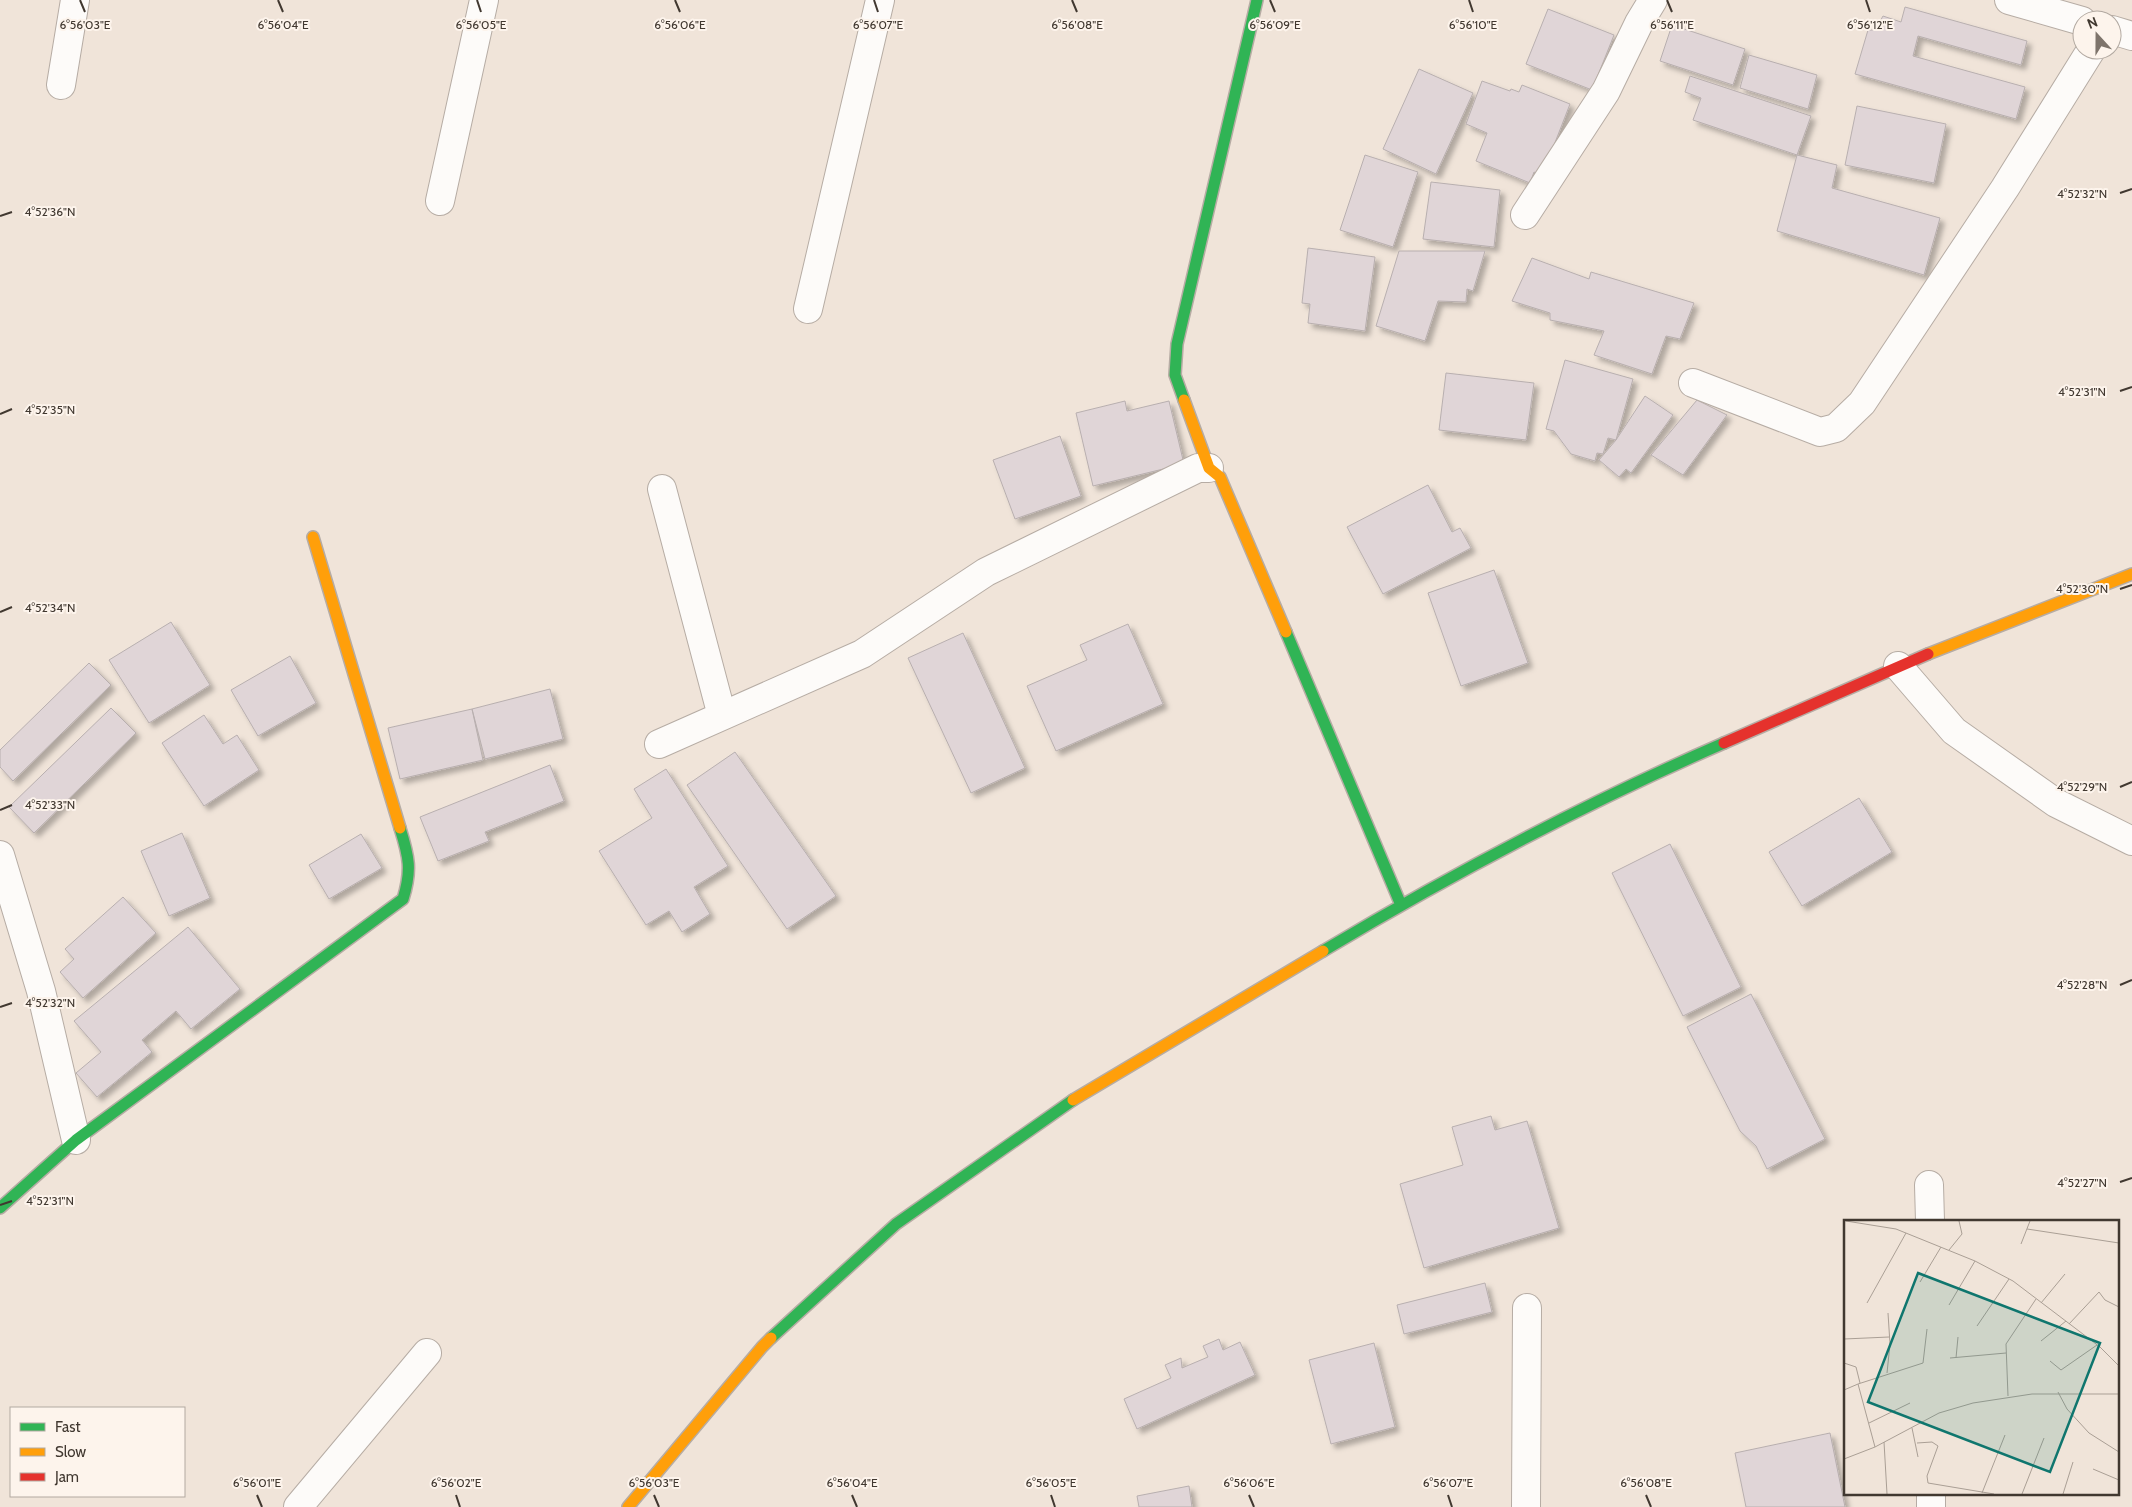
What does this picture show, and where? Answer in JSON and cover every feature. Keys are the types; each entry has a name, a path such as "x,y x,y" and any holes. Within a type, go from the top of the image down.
{"street":[{"path":"61,85 75,0"},
{"path":"440,201 484,0"},
{"path":"808,309 880,0"},
{"path":"1257,0 1177,344 1175,374 1209,468 1220,477 1401,905"},
{"path":"1525,214 1606,92 1639,23 1653,0"},
{"path":"2009,0 2072,18"},
{"path":"1693,384 1820,432 1836,428 1862,403 1873,387 2005,188 2085,60"},
{"path":"660,744 862,654 986,572 1198,468 1209,468"},
{"path":"662,489 722,716"},
{"path":"0,1208 76,1140 403,900 409,879 407,852 313,537"},
{"path":"628,1507 762,1347 896,1224 1065,1105 1401,905 1635,782 1898,666 2132,574"},
{"path":"1898,666 1954,731 2056,803 2132,841"},
{"path":"0,856 41,991 76,1140"},
{"path":"1929,1185 1930,1220"},
{"path":"1526,1507 1527,1308"},
{"path":"298,1507 428,1353"},
{"path":"1931,1494 1931,1507"}],"building":[{"path":"1905,7 2027,41 2021,65 1918,36 1913,56 2025,87 2016,119 1855,74 1868,30 1875,30 1883,16 1901,22"},
{"path":"1548,9 1614,35 1592,90 1526,64"},
{"path":"1672,25 1745,49 1733,85 1660,61"},
{"path":"1749,55 1817,75 1808,109 1740,88"},
{"path":"1419,69 1473,93 1436,174 1383,149"},
{"path":"1690,76 1811,116 1797,155 1693,120 1701,98 1685,92"},
{"path":"1482,81 1510,91 1511,89 1519,92 1522,85 1570,104 1542,176 1534,172 1530,183 1476,161 1487,133 1466,124"},
{"path":"1857,106 1946,124 1934,183 1845,165"},
{"path":"1365,155 1418,172 1393,247 1340,230"},
{"path":"1797,155 1837,165 1832,188 1940,218 1924,275 1777,231"},
{"path":"1431,182 1500,190 1494,247 1423,239"},
{"path":"1308,248 1375,257 1365,331 1308,323 1310,304 1302,303"},
{"path":"1399,251 1485,251 1473,291 1467,289 1466,302 1438,301 1425,341 1376,326"},
{"path":"1532,258 1589,279 1591,272 1694,303 1680,339 1666,336 1652,374 1594,355 1604,331 1550,320 1550,313 1512,301"},
{"path":"1565,360 1633,379 1616,440 1608,438 1603,454 1597,453 1595,461 1571,454 1554,431 1546,429"},
{"path":"1446,373 1534,383 1526,440 1439,430"},
{"path":"1645,396 1673,415 1631,473 1626,469 1619,477 1599,460 1616,440"},
{"path":"1697,400 1727,415 1683,475 1651,455"},
{"path":"1125,401 1127,411 1169,401 1184,464 1093,486 1076,413"},
{"path":"1060,436 1081,496 1015,519 993,460"},
{"path":"1428,485 1452,532 1460,528 1471,548 1383,594 1347,527"},
{"path":"1494,570 1528,663 1461,686 1428,593"},
{"path":"171,622 210,685 149,723 109,660"},
{"path":"1128,624 1163,704 1056,751 1027,686 1087,660 1080,645"},
{"path":"963,633 1025,768 971,793 908,658"},
{"path":"290,656 316,703 258,736 231,690"},
{"path":"89,663 111,685 13,781 0,767 0,750"},
{"path":"550,689 563,739 485,759 472,709"},
{"path":"111,708 136,733 34,833 9,807"},
{"path":"472,709 483,760 400,779 388,728"},
{"path":"204,715 223,744 237,735 259,770 204,806 162,743"},
{"path":"735,752 836,896 787,929 687,785"},
{"path":"550,765 564,801 485,832 489,841 438,861 420,817"},
{"path":"666,769 728,866 694,887 710,914 682,932 669,911 646,925 599,851 652,818 634,789"},
{"path":"1859,798 1892,852 1802,906 1769,852"},
{"path":"182,833 210,898 169,916 141,851"},
{"path":"361,834 382,868 329,899 309,865"},
{"path":"1670,844 1741,987 1683,1016 1612,873"},
{"path":"123,897 156,933 83,998 60,972 74,959 65,949"},
{"path":"188,927 240,989 191,1029 176,1011 142,1040 152,1052 97,1097 76,1073 101,1052 74,1021"},
{"path":"1751,994 1825,1139 1767,1169 1756,1146 1740,1131 1687,1027"},
{"path":"1491,1116 1495,1130 1527,1121 1559,1228 1424,1268 1400,1184 1463,1165 1452,1127"},
{"path":"1485,1283 1492,1312 1404,1334 1397,1305"},
{"path":"1219,1339 1223,1350 1240,1342 1255,1375 1137,1429 1124,1399 1171,1378 1165,1365 1181,1358 1182,1368 1208,1357 1203,1346"},
{"path":"1374,1343 1395,1427 1331,1444 1309,1360"},
{"path":"1830,1433 1845,1507 1746,1507 1735,1453"},
{"path":"1189,1486 1192,1507 1139,1507 1137,1496"}],"traffic: fast":[{"path":"1184,400 1175,375 1177,344 1257,0"},
{"path":"1286,632 1401,905"},
{"path":"1323,951 1470,867 1570,815 1724,743"},
{"path":"0,1208 76,1140 403,899 408,880 408,864 406,847 400,828"},
{"path":"771,1338 896,1224 1073,1100"}],"traffic: slow":[{"path":"1184,400 1209,468 1220,477 1286,632"},
{"path":"313,537 400,828"},
{"path":"1928,654 2132,574"},
{"path":"1073,1100 1323,951"},
{"path":"628,1507 771,1338"}],"traffic: jam":[{"path":"1724,743 1928,654"}]}
